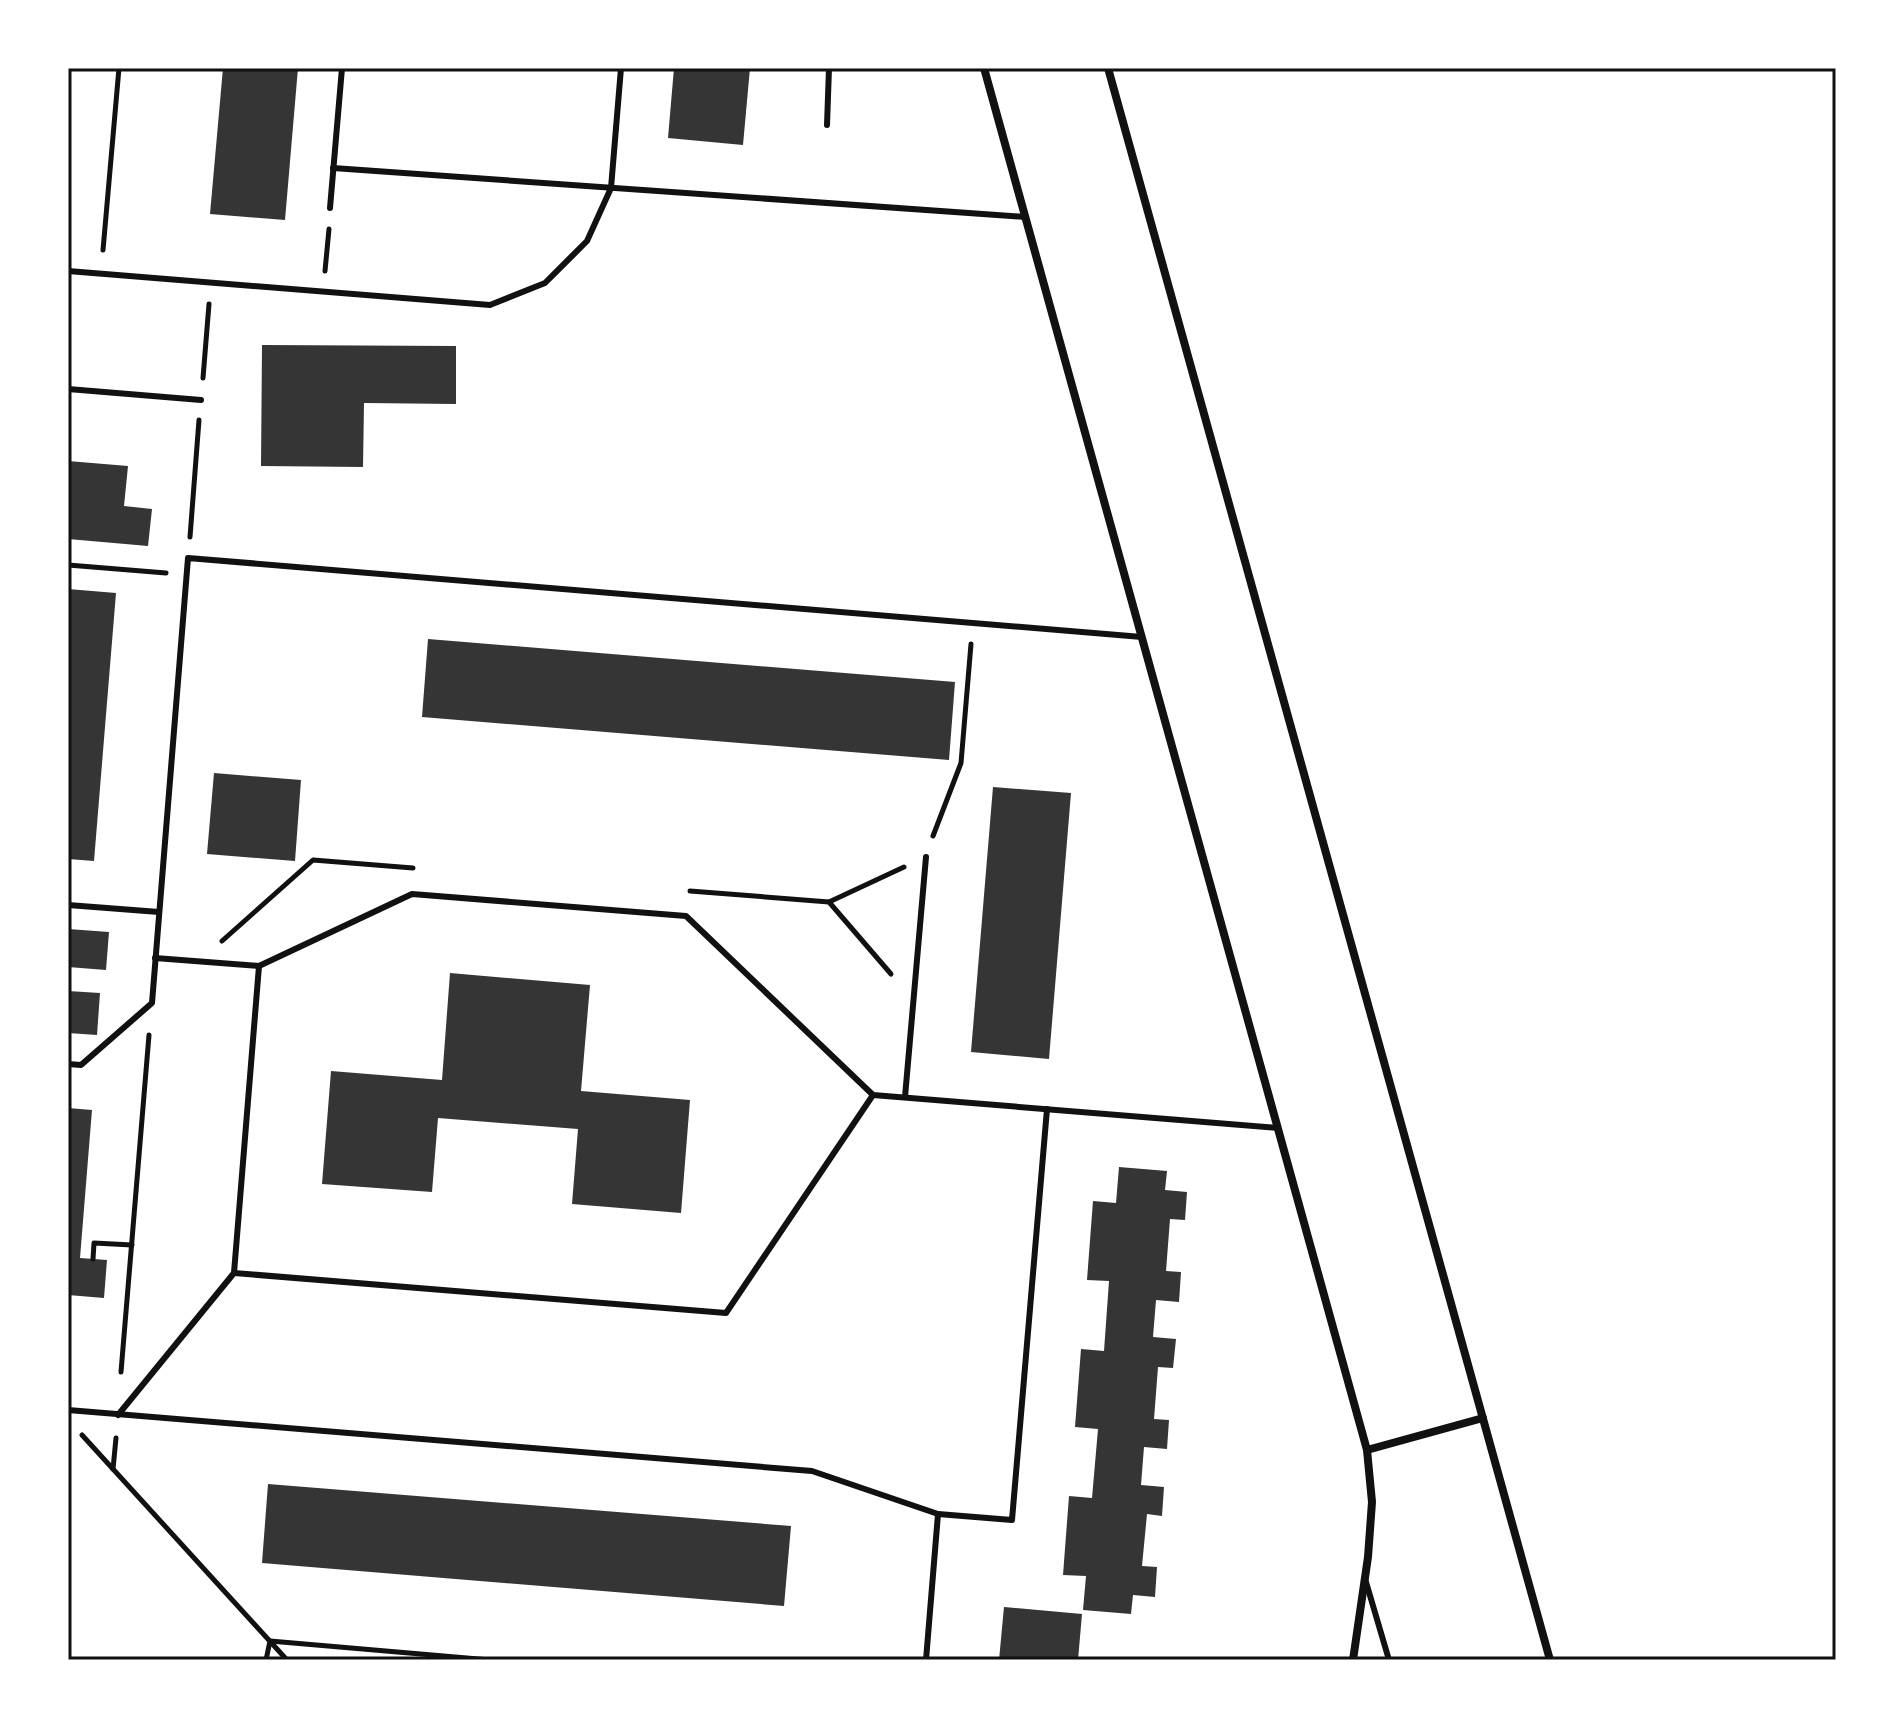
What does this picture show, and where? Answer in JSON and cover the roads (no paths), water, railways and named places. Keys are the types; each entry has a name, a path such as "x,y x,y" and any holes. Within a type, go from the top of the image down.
{"street":[{"path":"984,68 1367,1450 1372,1502 1353,1660"},
{"path":"1108,68 1550,1660"},
{"path":"1367,1450 1483,1418"}],"lane":[{"path":"330,208 342,68"},
{"path":"68,271 490,305 545,283 587,241 611,188 621,68"},
{"path":"827,125 829,68"},
{"path":"333,168 1025,217"},
{"path":"68,389 201,400"},
{"path":"68,1064 81,1065 152,1003 188,558 1142,637"},
{"path":"905,1097 926,857"},
{"path":"155,958 259,966 412,894 686,916 873,1095 1278,1128"},
{"path":"68,905 159,912"},
{"path":"118,1415 234,1273 259,966"},
{"path":"234,1273 726,1313 873,1095"},
{"path":"68,1410 812,1471 938,1514 1012,1520 1047,1109"},
{"path":"926,1660 938,1514"},
{"path":"1365,1579 1389,1660"}]}
